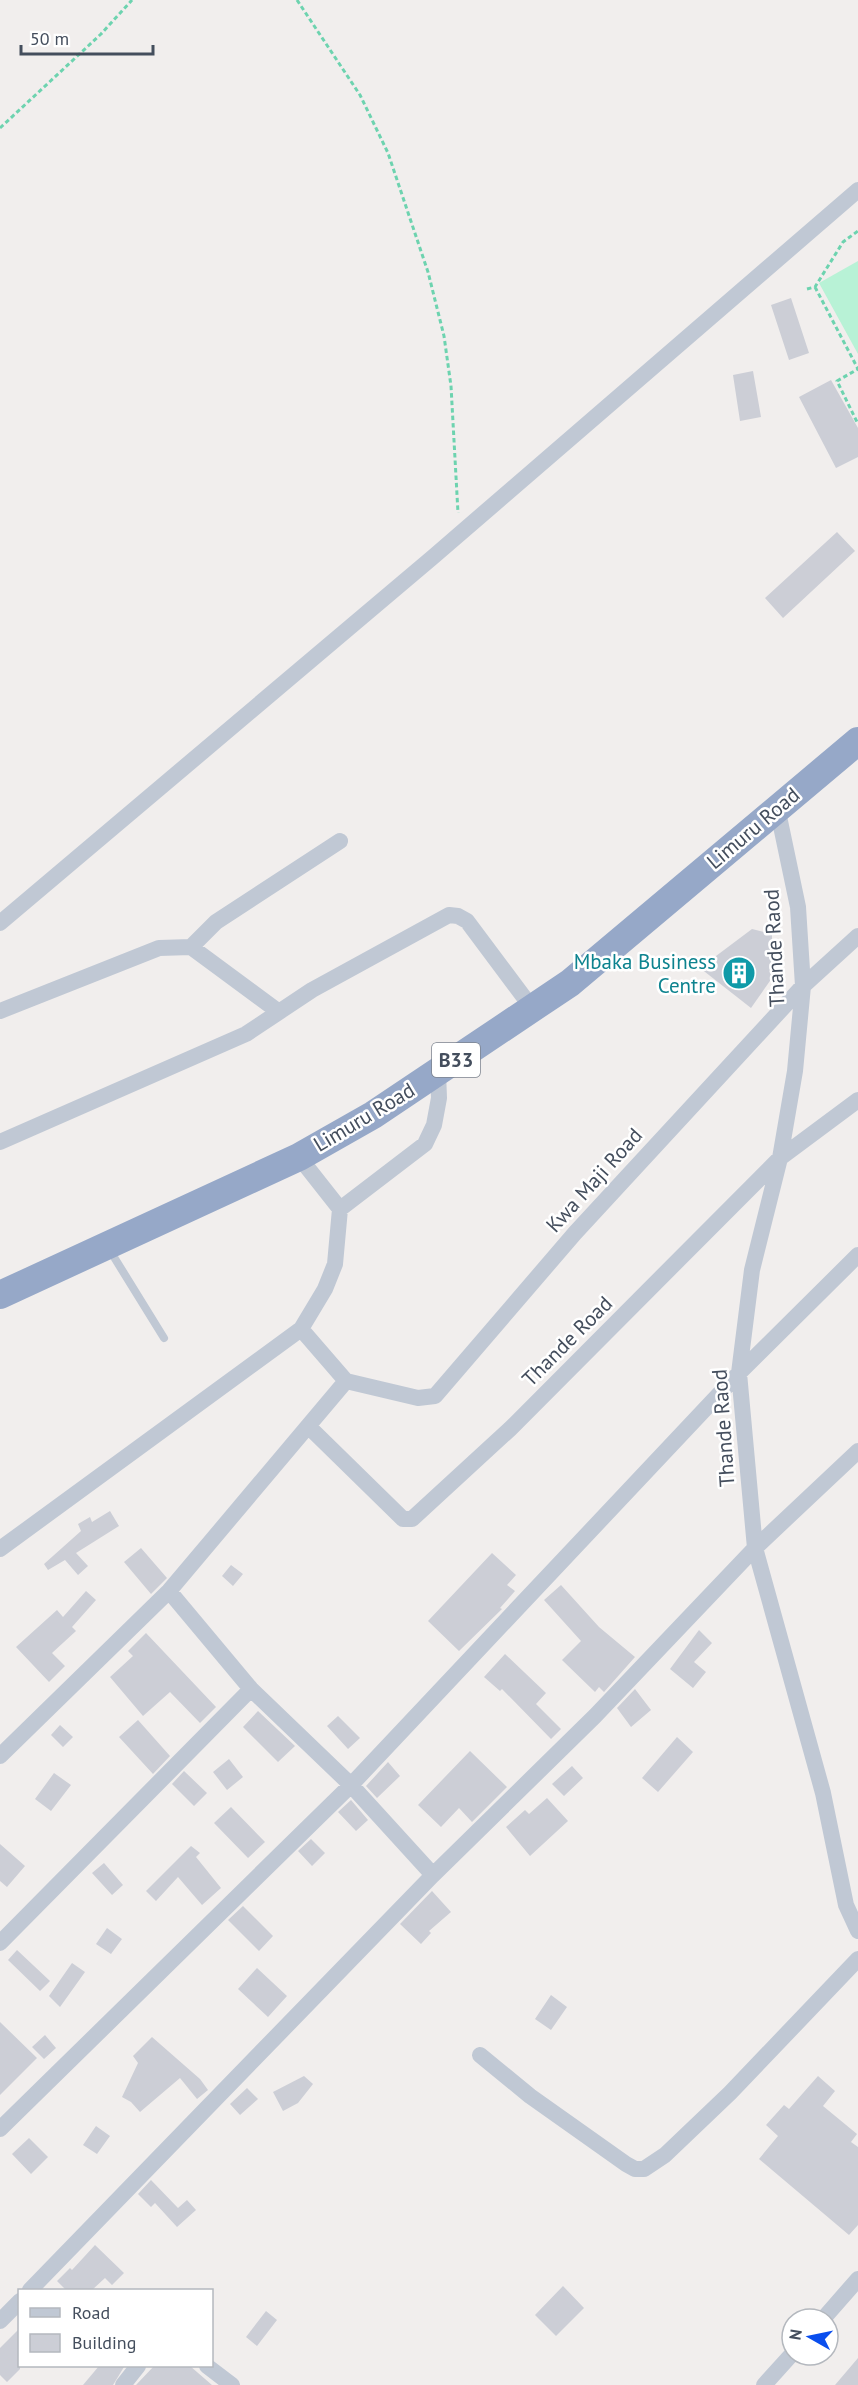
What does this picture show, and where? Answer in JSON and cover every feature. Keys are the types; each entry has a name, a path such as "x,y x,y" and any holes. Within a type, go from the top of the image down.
{"highway":[{"name":"Limuru Road","path":"0,1295 299,1157 373,1115 570,983 858,741"}],"street":[{"path":"0,923 459,534 858,190"},
{"name":"Thande Raod","path":"777,807 798,907 803,986 795,1071 780,1158 752,1270 739,1373 755,1548 823,1793 846,1905 858,1931"},
{"path":"191,947 216,922 340,841"},
{"path":"0,1142 246,1034 312,990 449,915 458,916 467,921 532,1008"},
{"name":"Kwa Maji Road","path":"346,1381 418,1398 435,1396 574,1233 803,986 858,936"},
{"path":"0,1011 159,948 179,945 191,947 279,1012"},
{"path":"340,1209 425,1144 434,1125 438,1072"},
{"name":"Thande Road","path":"308,1426 403,1519 412,1519 510,1429 780,1158 858,1100"},
{"path":"0,1549 301,1329 325,1289 335,1264 340,1209 299,1157"},
{"path":"0,2129 351,1785 739,1373 858,1255"},
{"path":"0,1756 169,1591 346,1381 301,1329"},
{"path":"31,2289 433,1875 595,1716 755,1548 858,1451"},
{"path":"169,1591 251,1689 351,1785 433,1875"},
{"path":"0,1943 251,1689"},
{"path":"480,2055 530,2096 626,2164 635,2169 644,2169 665,2155 730,2093 858,1959"},
{"path":"834,2307 858,2279"},
{"path":"0,2321 18,2303"},
{"path":"123,2385 137,2367"},
{"path":"208,2367 232,2385"},
{"path":"764,2385 780,2367"}],"lane":[{"path":"107,1246 164,1338"}],"path":[{"path":"0,128 101,34 132,0"},
{"path":"297,0 360,95 388,153 428,272 444,336 451,386 459,534"},
{"path":"807,289 815,287 843,242 858,231"},
{"path":"815,287 858,369 837,381 858,424"}],"green space":[{"path":"858,261 858,354 819,283"}],"building":[{"path":"791,298 809,353 789,360 771,305"},
{"path":"753,371 761,417 740,421 733,375"},
{"path":"831,380 858,428 858,457 836,468 799,397"},
{"path":"837,532 855,551 783,618 765,598"},
{"name":"Mbaka Business Centre","path":"752,929 772,934 772,978 751,1008 700,968"},
{"path":"110,1511 119,1526 76,1553 88,1566 78,1575 65,1560 48,1570 44,1564 81,1531 78,1524 90,1517 92,1522"},
{"path":"141,1548 167,1578 151,1594 124,1562"},
{"path":"492,1553 516,1575 507,1585 515,1591 500,1608 502,1609 459,1651 428,1621"},
{"path":"231,1565 243,1574 233,1586 222,1576"},
{"path":"561,1585 599,1627 635,1657 604,1692 599,1687 595,1692 562,1660 581,1641 544,1600"},
{"path":"86,1591 96,1600 72,1627 76,1631 52,1653 65,1666 49,1682 16,1647 57,1610 63,1617"},
{"path":"699,1630 712,1643 694,1662 706,1672 693,1688 670,1669"},
{"path":"146,1633 216,1707 200,1723 170,1692 143,1716 110,1677 133,1656 128,1651"},
{"path":"505,1654 546,1693 536,1704 561,1729 551,1739 502,1689 500,1691 484,1677"},
{"path":"635,1689 651,1710 631,1727 617,1708"},
{"path":"258,1711 295,1746 278,1762 243,1727"},
{"path":"338,1716 360,1738 348,1749 327,1726"},
{"path":"138,1720 170,1756 153,1774 119,1737"},
{"path":"60,1725 73,1737 63,1747 51,1735"},
{"path":"677,1737 693,1752 658,1792 642,1778"},
{"path":"470,1751 507,1787 472,1822 459,1808 441,1827 418,1805"},
{"path":"229,1759 243,1777 227,1790 213,1772"},
{"path":"388,1762 400,1776 377,1798 366,1786"},
{"path":"572,1766 583,1778 564,1796 552,1784"},
{"path":"184,1771 207,1793 194,1806 172,1784"},
{"path":"54,1773 71,1785 51,1811 35,1799"},
{"path":"547,1798 568,1821 530,1856 506,1827 525,1810 529,1814"},
{"path":"351,1800 368,1820 356,1831 338,1812"},
{"path":"231,1807 265,1842 248,1858 214,1823"},
{"path":"311,1839 325,1853 312,1866 298,1851"},
{"path":"0,1844 25,1866 7,1887 0,1881"},
{"path":"191,1846 200,1853 196,1857 221,1888 202,1905 178,1877 156,1901 146,1891"},
{"path":"104,1863 123,1885 112,1895 92,1873"},
{"path":"432,1891 451,1912 429,1931 431,1933 421,1944 400,1924"},
{"path":"243,1906 273,1936 259,1951 228,1920"},
{"path":"107,1928 122,1939 111,1954 96,1944"},
{"path":"17,1950 50,1981 40,1991 8,1960"},
{"path":"72,1963 85,1972 60,2007 49,1996"},
{"path":"257,1968 287,1996 268,2017 238,1989"},
{"path":"551,1995 567,2007 551,2030 535,2019"},
{"path":"0,2022 37,2058 0,2095"},
{"path":"45,2035 56,2048 44,2059 32,2047"},
{"path":"152,2037 200,2079 208,2090 197,2099 180,2078 140,2112 131,2102 122,2097 138,2063 133,2056"},
{"path":"304,2076 313,2084 298,2103 283,2111 273,2092"},
{"path":"818,2076 835,2091 823,2106 857,2134 851,2142 858,2147 858,2225 849,2235 759,2159 778,2136 766,2125 784,2105 789,2109"},
{"path":"247,2088 258,2099 240,2115 230,2104"},
{"path":"96,2126 110,2136 97,2154 83,2145"},
{"path":"29,2138 48,2157 31,2174 12,2154"},
{"path":"151,2180 178,2208 187,2200 196,2210 177,2227 155,2203 151,2207 138,2194"},
{"path":"95,2245 124,2273 112,2285 105,2278 93,2289 65,2289 57,2281 70,2268 72,2270"},
{"path":"563,2286 584,2308 556,2336 535,2315"},
{"path":"266,2311 277,2320 257,2346 246,2337"},
{"path":"18,2330 18,2367 20,2369 7,2382 0,2375 0,2348"},
{"path":"858,2358 858,2385 835,2385"},
{"path":"98,2367 124,2367 113,2385 83,2385"},
{"path":"153,2367 191,2367 212,2385 136,2385"}],"place":[{"name":"Mbaka Business Centre","path":"739,973"}]}
